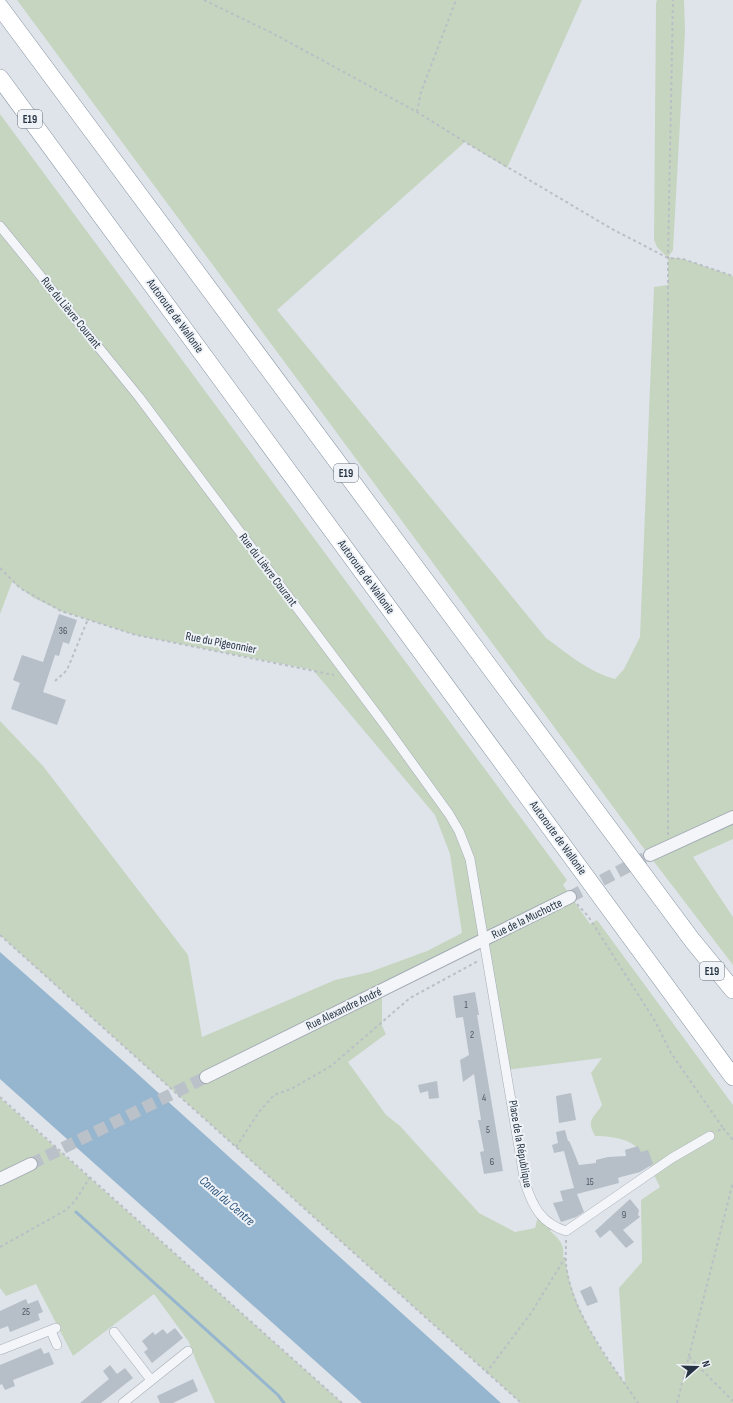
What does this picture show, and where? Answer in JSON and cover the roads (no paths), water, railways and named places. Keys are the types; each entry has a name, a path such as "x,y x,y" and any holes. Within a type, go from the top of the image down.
{"highway":[{"name":"E19","path":"0,7 692,940 733,1002"},
{"name":"Autoroute de Wallonie","path":"0,78 733,1076"},
{"path":"692,940 733,990"}],"street":[{"name":"Rue du Lièvre Courant","path":"0,226 139,397 444,807 459,831 470,859 483,940"},
{"path":"650,855 733,817"},
{"name":"Rue de la Muchotte","path":"483,940 570,897"},
{"name":"Place de la République","path":"483,940 525,1183 532,1201 539,1213 554,1227 566,1231 672,1158 710,1136"},
{"name":"Rue Alexandre André","path":"206,1077 483,940"},
{"path":"0,1179 31,1164"},
{"path":"0,1350 54,1329 58,1345"},
{"path":"114,1332 151,1380"},
{"path":"123,1403 188,1351"}],"water":[{"name":"Canal du Centre","path":"0,952 131,1068 501,1403 362,1403 0,1079"}],"waterway":[{"path":"76,1212 278,1395 284,1403"}],"tunnel":[{"path":"570,897 650,855"},
{"path":"31,1164 206,1077"}]}
